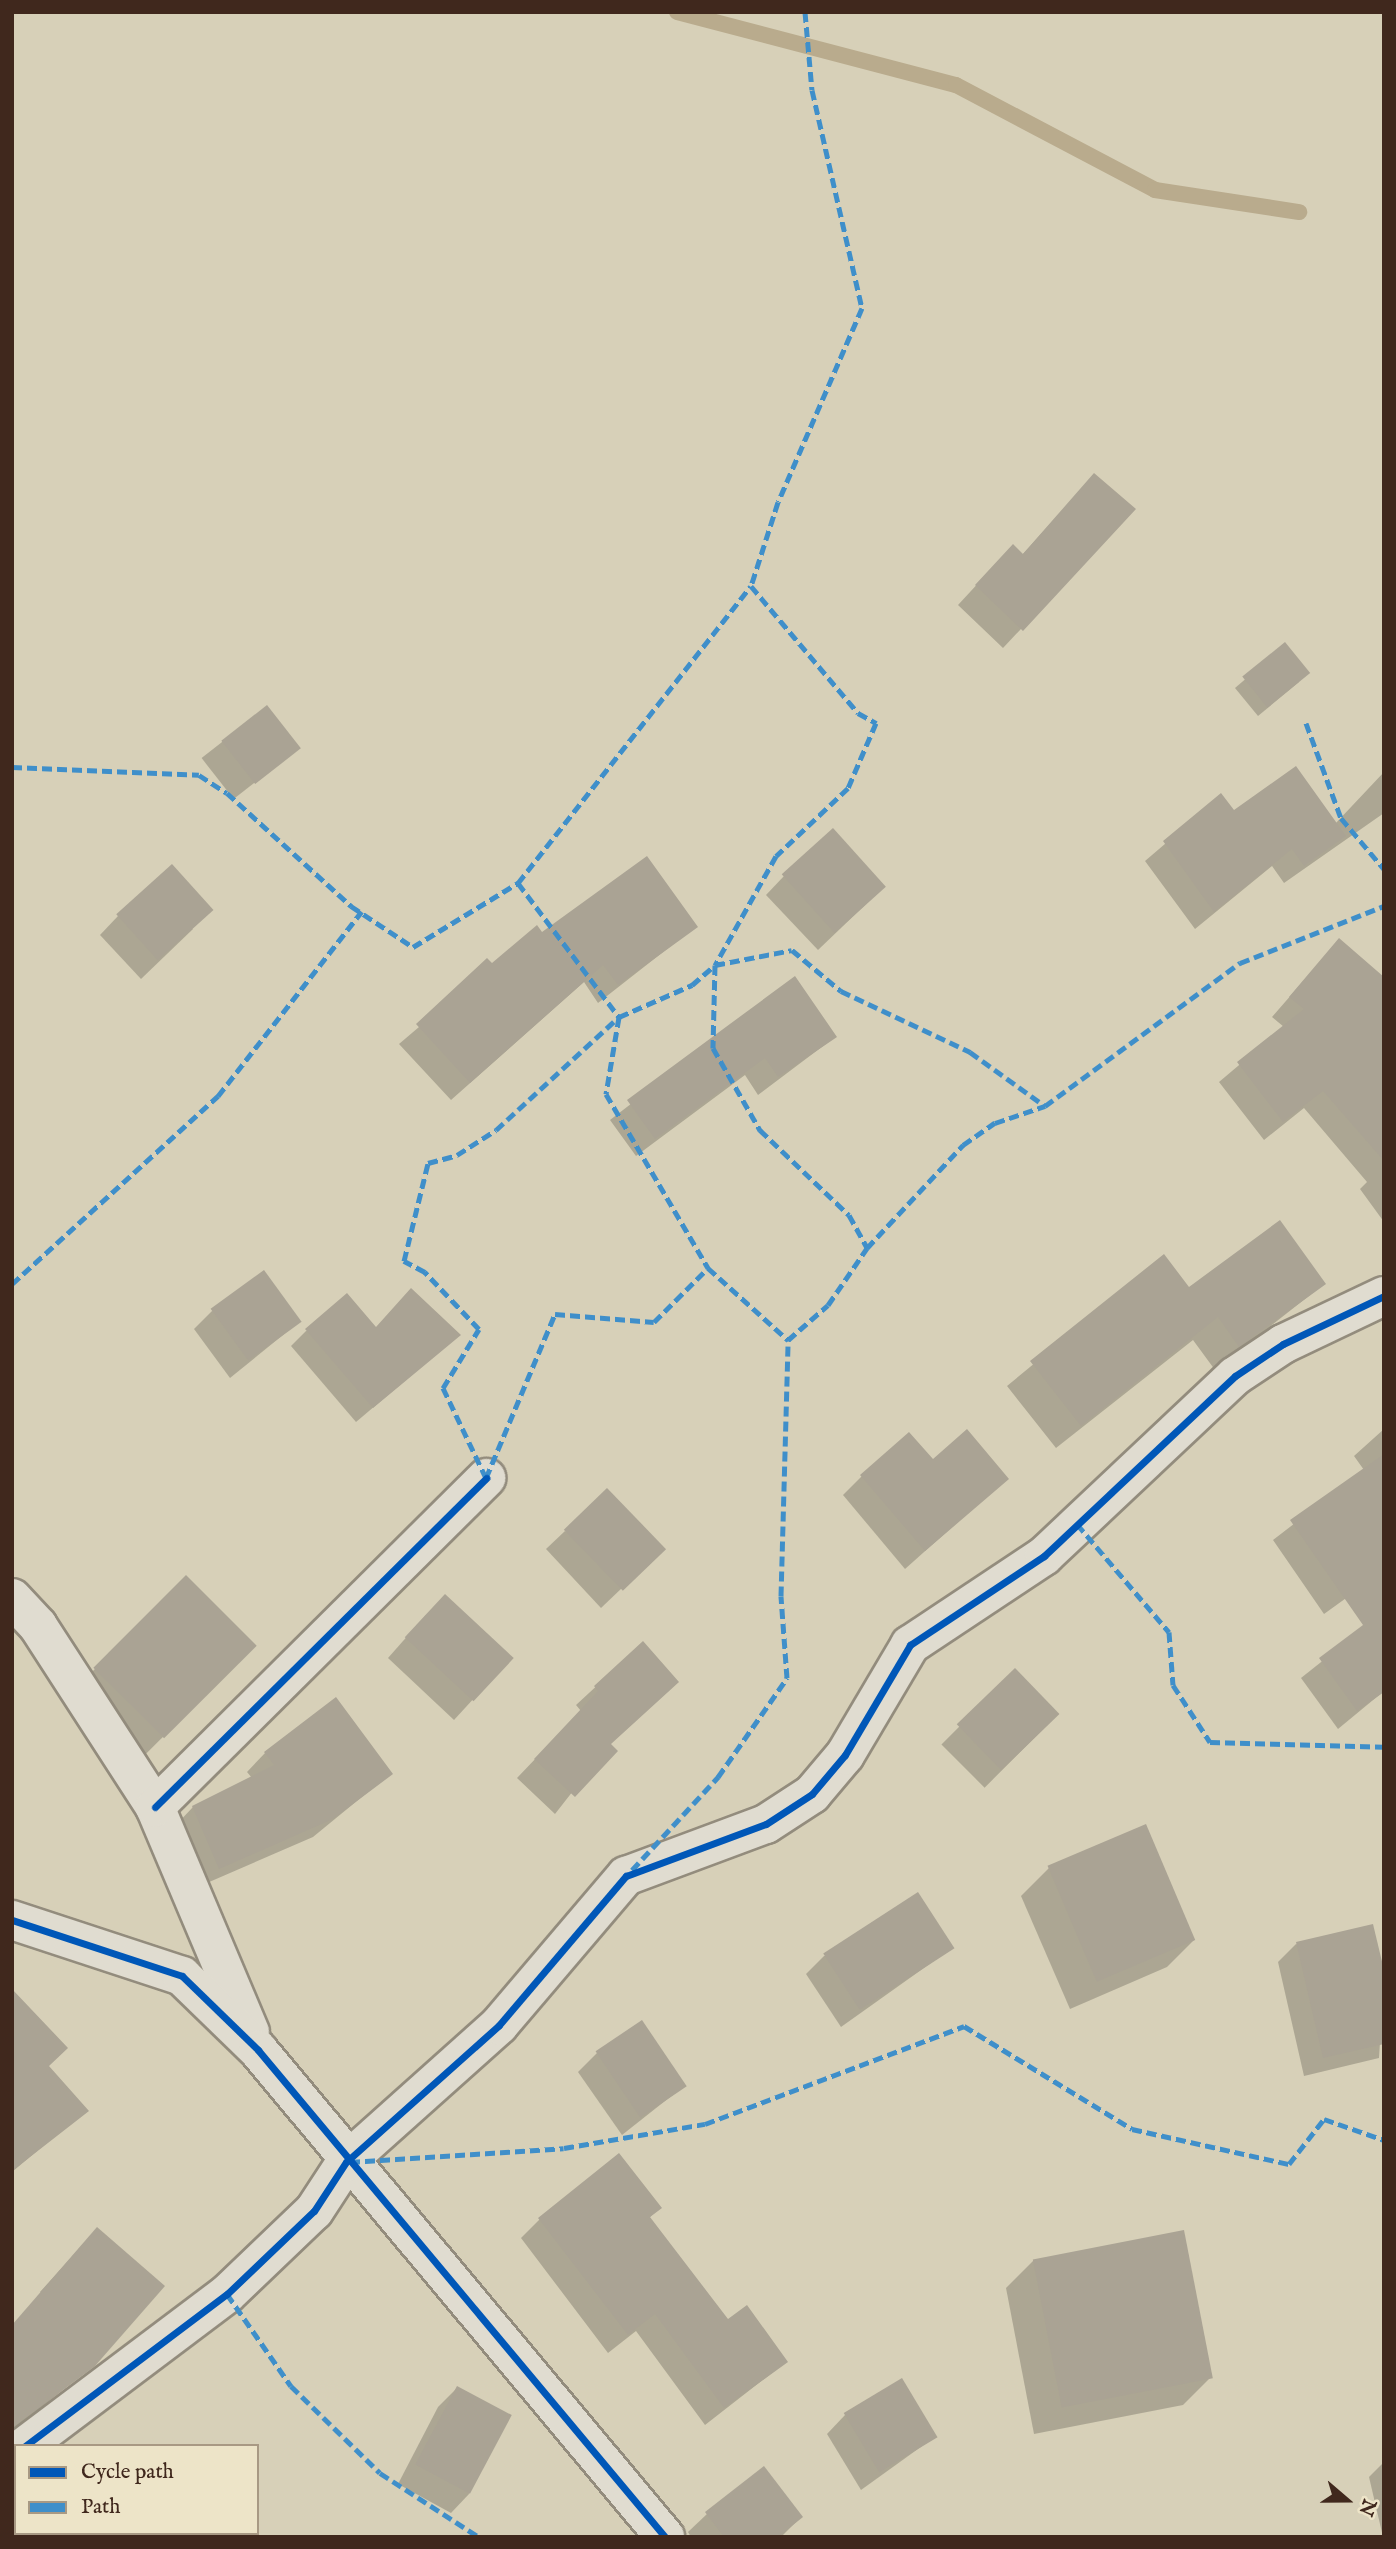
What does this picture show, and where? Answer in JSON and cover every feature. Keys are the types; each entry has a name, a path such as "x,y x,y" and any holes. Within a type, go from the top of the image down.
{"street":[{"path":"28,2444 228,2294 314,2211 346,2162 499,2025 626,1876 766,1824 812,1794 845,1755 910,1645 1044,1556 1236,1376 1283,1344 1384,1296"},
{"path":"155,1807 486,1478"},
{"path":"12,1598 38,1626 155,1807 258,2050"},
{"path":"12,1920 181,1976 258,2050 346,2162 665,2537"}],"building":[{"path":"1094,473 1136,509 1023,631 975,585 1013,544 1023,554"},
{"path":"1285,642 1310,673 1267,708 1242,677"},
{"path":"267,705 301,748 255,784 221,741"},
{"path":"1296,766 1346,836 1304,866 1292,849 1214,912 1163,841 1221,793 1234,810"},
{"path":"833,828 886,887 835,933 782,874"},
{"path":"647,856 698,927 618,985 603,965 470,1083 416,1024 487,958 492,963 537,925 542,932"},
{"path":"172,864 213,910 158,960 116,914"},
{"path":"1339,938 1384,977 1384,1161 1323,1091 1283,1122 1237,1062 1304,1009 1289,997"},
{"path":"795,976 837,1037 778,1077 765,1058 655,1139 627,1100"},
{"path":"1280,1220 1326,1284 1239,1347 1218,1317 1081,1426 1030,1361 1164,1254 1189,1287"},
{"path":"264,1270 302,1322 248,1361 211,1309"},
{"path":"411,1288 461,1335 373,1408 305,1329 347,1293 376,1327"},
{"path":"967,1429 1009,1479 925,1551 860,1475 909,1432 933,1459"},
{"path":"1384,1454 1384,1692 1357,1711 1319,1658 1363,1625 1290,1520"},
{"path":"607,1488 666,1549 623,1591 564,1530"},
{"path":"186,1575 257,1646 164,1738 93,1668"},
{"path":"445,1594 514,1658 474,1701 405,1637"},
{"path":"643,1641 679,1682 611,1744 618,1751 575,1797 534,1759 598,1691 594,1686"},
{"path":"1015,1668 1059,1714 1001,1770 957,1724"},
{"path":"336,1697 393,1774 333,1819 219,1869 192,1806 274,1765 264,1752"},
{"path":"1146,1824 1195,1940 1097,1982 1048,1866"},
{"path":"918,1892 954,1948 860,2010 823,1954"},
{"path":"1373,1924 1384,1970 1384,2044 1323,2058 1296,1942"},
{"path":"12,1989 68,2048 49,2066 89,2111 12,2171"},
{"path":"642,2020 687,2086 640,2118 596,2051"},
{"path":"619,2153 662,2208 650,2217 728,2319 747,2305 788,2362 724,2408 655,2314 628,2335 538,2218"},
{"path":"97,2227 165,2286 95,2366 12,2428 12,2325"},
{"path":"1184,2230 1213,2378 1062,2408 1033,2259"},
{"path":"902,2378 938,2437 879,2472 844,2413"},
{"path":"457,2386 512,2415 470,2494 415,2465"},
{"path":"764,2466 803,2517 778,2537 724,2537 705,2512"}],"waterway":[{"path":"677,12 956,85 1155,190 1299,212"}],"marked path":[{"path":"805,12 812,90 862,308 778,502 751,586 858,713 876,723 848,788 776,856 715,965 713,1048 760,1130 849,1215 867,1248"},
{"path":"518,883 751,586"},
{"path":"1306,723 1341,818 1384,869"},
{"path":"12,767 199,775 227,793 351,906 413,947 518,883 619,1017 606,1094 708,1268 788,1340"},
{"path":"632,1870 718,1777 787,1678 781,1596 788,1340 828,1305 867,1248 963,1145 995,1123 1045,1106 1240,963 1384,906"},
{"path":"12,1284 218,1096 362,911"},
{"path":"486,1478 443,1388 479,1329 425,1272 404,1261 428,1163 457,1155 496,1130 619,1017 692,985 715,965 792,950 841,991 970,1052 1045,1106"},
{"path":"486,1478 555,1314 654,1322 708,1268"},
{"path":"1077,1524 1169,1632 1173,1685 1210,1742 1384,1747"},
{"path":"350,2162 564,2148 705,2124 964,2026 1132,2129 1289,2164 1324,2119 1384,2140"},
{"path":"227,2294 291,2386 380,2473 479,2537"}],"cycle path":[{"path":"28,2444 227,2294 314,2211 346,2162 499,2025 626,1876 766,1824 812,1794 845,1755 910,1645 1044,1556 1235,1376 1283,1344 1384,1296"},
{"path":"155,1807 486,1478"},
{"path":"12,1920 182,1976 258,2050 665,2537"}]}
